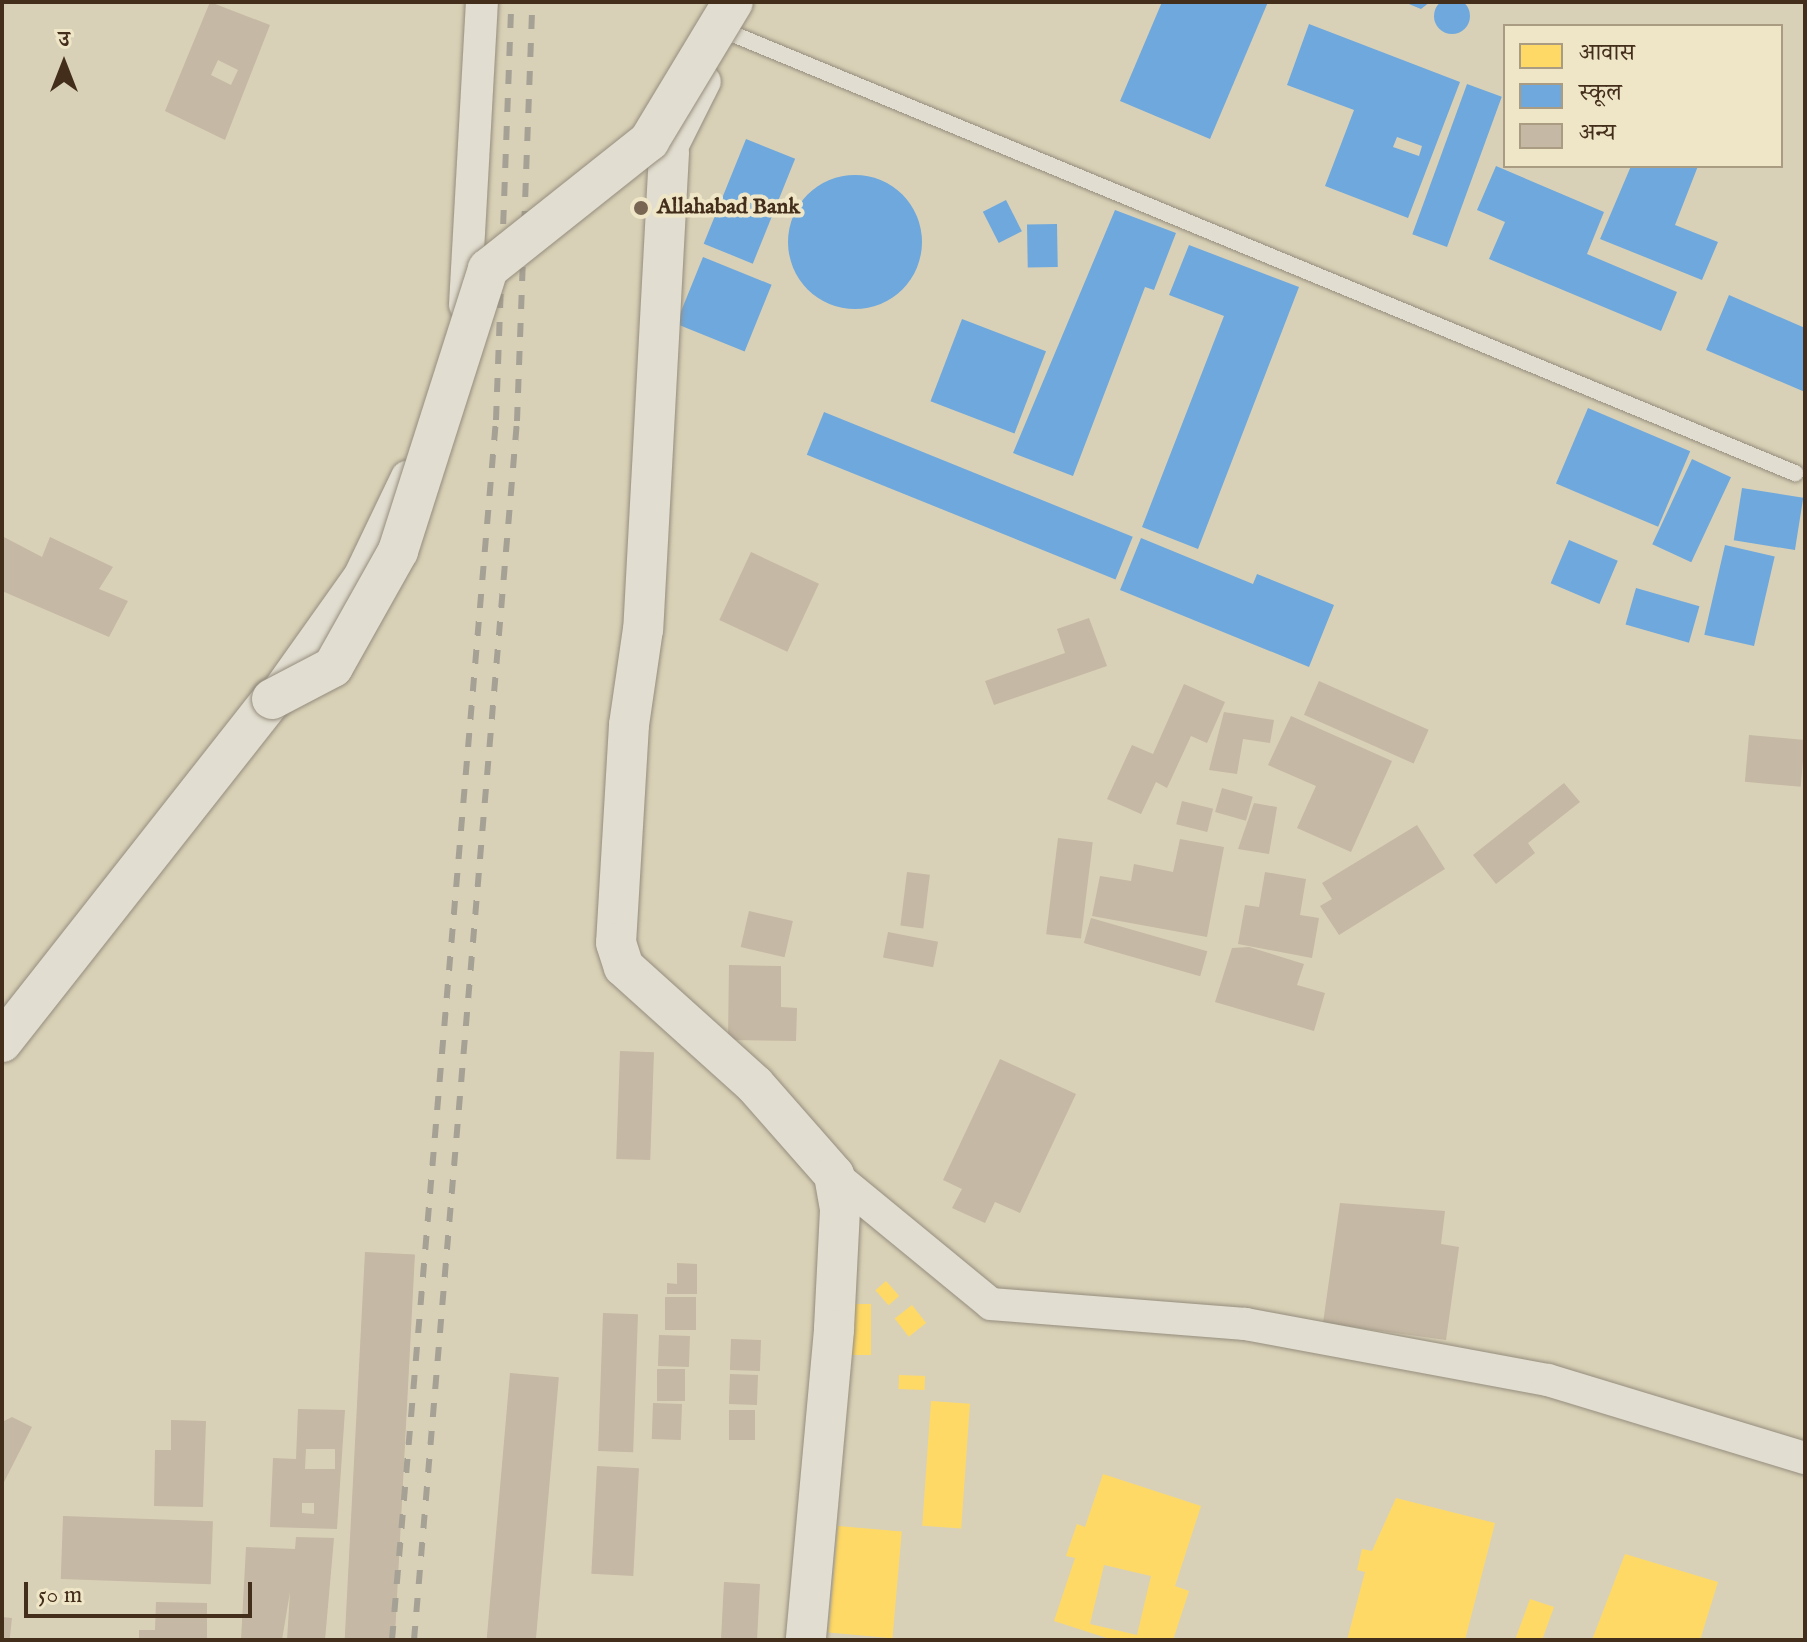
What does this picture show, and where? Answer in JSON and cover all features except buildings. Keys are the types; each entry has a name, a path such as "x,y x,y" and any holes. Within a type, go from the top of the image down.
{"street":[{"path":"2,1042 272,699 360,575 427,435 469,291 482,2"},
{"path":"272,699 333,667 398,551 488,269 649,141 731,17 747,2"},
{"path":"731,17 669,153 643,629 629,725 616,943 624,967 755,1085 834,1175 991,1304 1245,1324 1548,1380 1805,1458"},
{"path":"806,1640 834,1330 840,1210 834,1175"}],"lane":[{"path":"731,17 1795,473"}],"railway":[{"path":"392,1640 496,420 511,2"},
{"path":"414,1640 517,421 532,2"}],"place":[{"name":"Allahabad Bank","path":"641,208"}]}
